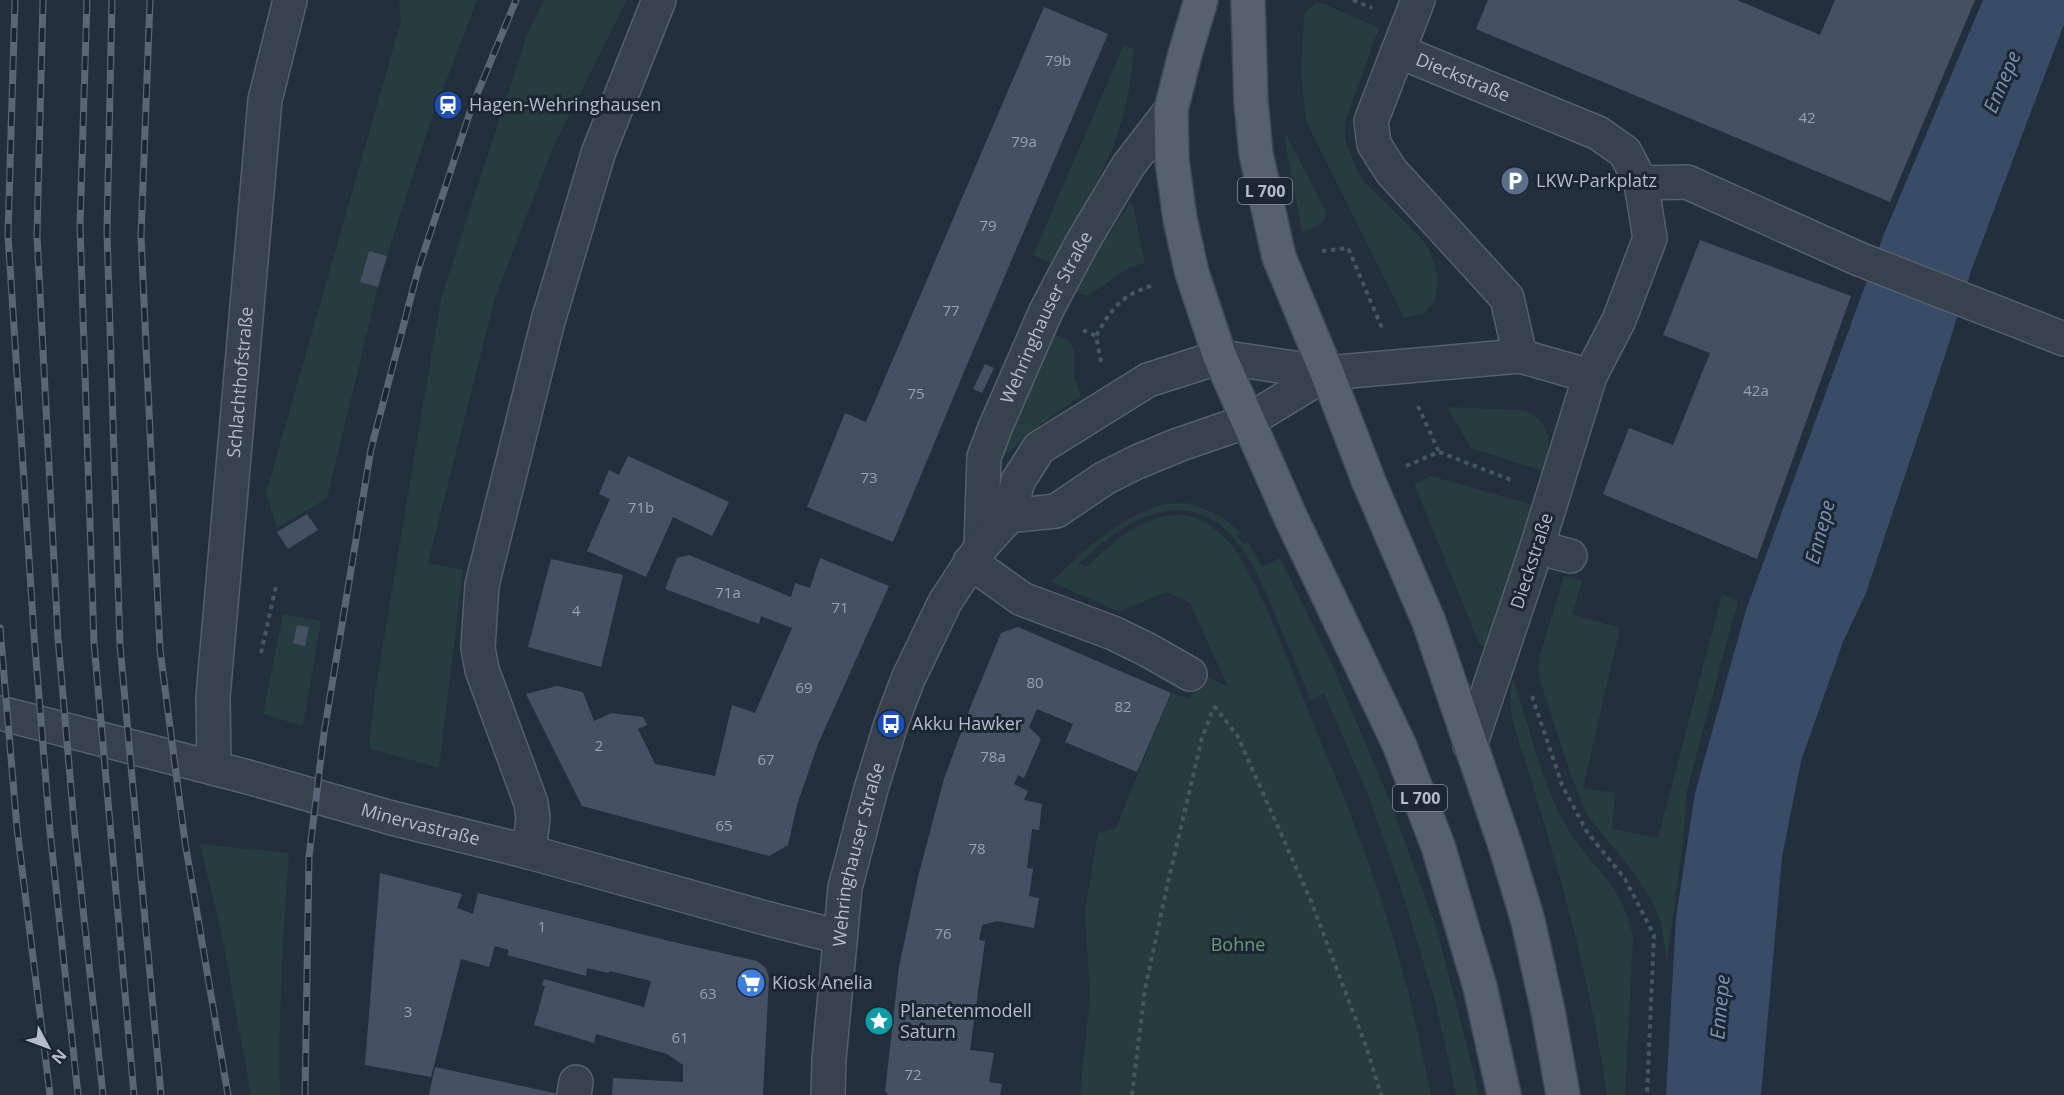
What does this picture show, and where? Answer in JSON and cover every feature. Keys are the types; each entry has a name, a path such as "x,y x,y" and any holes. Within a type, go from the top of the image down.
{"main road":[{"name":"Wehringhauser Straße","path":"1201,0 1171,110 1172,160 1180,219 1192,273 1220,357 1248,421"},
{"name":"L 700","path":"1248,0 1251,102 1256,154 1279,256 1369,482 1430,622 1506,848 1528,921 1548,1011 1563,1095"},
{"name":"L 700","path":"1248,421 1291,518 1399,744 1438,846 1480,987 1504,1095"}],"street":[{"name":"Schlachthofstraße","path":"214,768 213,697 265,100 290,0"},
{"path":"529,852 533,818 531,802 489,691 478,648 482,585 548,321 599,151 659,0"},
{"name":"Dieckstraße","path":"1418,0 1371,122 1374,144 1390,171 1507,298 1520,356"},
{"name":"Dieckstraße","path":"1398,51 1598,133 1625,152 1641,183 1650,238 1619,320 1590,376 1537,547 1470,746"},
{"name":"Wehringhauser Straße","path":"975,555 984,457 1046,311 1082,243 1128,166 1171,110"},
{"path":"1641,183 1687,182 1859,259 2064,339"},
{"path":"1009,516 1056,511 1105,478 1178,445 1248,421 1327,373 1520,356 1590,376"},
{"name":"Wehringhauser Straße","path":"828,1095 829,1059 845,888 891,724 928,635 975,555 1009,516 1018,481 1039,448 1148,380 1220,357 1327,373"},
{"path":"1537,547 1570,555"},
{"path":"975,555 1022,598 1113,633 1191,674"},
{"name":"Minervastraße","path":"0,713 214,768 392,818 529,852 840,937"}],"path":[{"path":"1348,248 1365,291 1439,452 1553,496"},
{"path":"1369,482 1439,452"},
{"path":"259,663 276,586"},
{"path":"1191,674 1237,735 1311,901 1367,1049 1381,1095"},
{"path":"1530,688 1562,785 1587,832 1625,879 1654,935 1647,1095"},
{"path":"1132,1095 1145,989 1202,738 1214,707"}],"green space":[{"path":"399,0 477,0 429,126 387,256 369,251 360,282 378,287 327,498 277,528 266,493 401,21"},
{"path":"544,0 627,0 552,150 495,298 428,563 463,570 439,768 369,748 375,692 441,298 527,35"},
{"path":"1316,3 1322,3 1379,28 1345,122 1345,138 1352,159 1364,182 1428,247 1438,279 1435,300 1425,313 1404,318 1306,121 1301,74 1304,17"},
{"path":"1124,45 1134,49 1130,87 1121,122 1096,185 1052,264 1033,255"},
{"path":"1287,136 1326,212 1321,223 1302,232 1284,137"},
{"path":"1130,203 1134,209 1145,263 1130,267 1088,296 1072,290"},
{"path":"1051,333 1068,340 1074,349 1074,376 1081,396 1041,424 1001,459 998,456"},
{"path":"1447,407 1525,410 1534,416 1546,429 1548,436 1548,451 1543,471 1471,448"},
{"path":"1431,476 1533,505 1489,646 1480,645 1414,484"},
{"name":"Bohne","path":"1186,503 1216,514 1235,527 1241,533 1237,536 1245,545 1248,542 1262,567 1280,558 1332,664 1391,804 1436,927 1478,1095 1456,1095 1435,1001 1402,892 1368,795 1324,693 1311,701 1272,606 1249,560 1235,540 1216,522 1196,513 1176,510 1155,514 1135,522 1096,548 1079,564 1087,567 1121,537 1148,521 1178,515 1193,517 1213,527 1238,554 1274,627 1373,877 1403,974 1431,1095 1080,1095 1090,996 1085,911 1098,833 1116,828 1171,693 1190,699 1203,674 1228,687 1190,603 1167,592 1119,612 1052,582 1088,548 1128,519 1158,506"},
{"path":"1564,576 1582,581 1572,614 1620,628 1583,788 1615,793 1612,829 1658,838 1722,594 1738,601 1687,790 1683,842 1667,960 1660,919 1651,900 1634,873 1587,815 1571,775 1539,677 1538,663"},
{"path":"283,614 321,621 303,726 263,714"},
{"path":"1511,680 1514,681 1549,791 1557,808 1571,834 1620,899 1631,928 1633,938 1625,1095 1607,1095 1590,1000 1568,906 1513,722 1510,703"},
{"path":"200,844 289,853 282,974 280,1095 251,1095 223,941"}],"water":[{"name":"Ennepe","path":"1983,0 2064,0 2064,24 1971,271 1866,593 1843,642 1801,761 1782,857 1761,1095 1666,1095 1676,918 1695,793 1746,610 1884,234"}],"building":[{"path":"1488,0 1737,0 1820,35 1835,0 1975,0 1890,202 1476,29"},
{"path":"1044,7 1108,34 893,542 807,507 845,413 866,422"},
{"path":"1700,240 1851,296 1757,559 1603,494 1629,428 1673,445 1710,353 1663,335"},
{"path":"369,251 387,256 378,287 360,282"},
{"path":"985,364 994,368 982,393 973,389"},
{"path":"628,456 729,502 712,536 673,517 646,577 587,551 610,499 599,494 609,470 619,475"},
{"path":"307,514 318,530 288,549 277,532"},
{"path":"689,555 791,597 795,583 810,588 820,558 889,586 818,744 797,805 788,845 769,856 582,806 526,694 557,686 583,692 594,721 612,713 643,717 647,725 638,729 655,764 715,776 732,705 755,713 792,628 761,616 759,624 665,589 677,558"},
{"path":"551,559 623,575 601,667 528,647"},
{"path":"297,625 309,627 305,646 293,643"},
{"path":"1018,627 1171,693 1137,772 1065,742 1073,724 1037,709 1029,727 1041,739 1024,778 1018,775 1014,784 1028,791 1024,800 1042,804 1039,830 1032,829 1027,868 1033,869 1029,896 1039,898 1034,928 997,921 982,925 979,940 985,941 970,1050 994,1053 989,1082 1002,1084 1000,1095 887,1095 888,1093 885,1092 899,967 918,877 944,779 1001,633"},
{"path":"380,873 462,894 457,908 473,914 478,893 757,961 766,968 769,978 763,1095 612,1095 613,1078 683,1082 683,1065 667,1054 596,1034 594,1043 534,1025 545,986 542,985 544,979 644,1007 651,981 587,968 586,976 507,955 509,950 495,946 489,967 461,959 431,1077 365,1065"},
{"path":"435,1067 559,1094 559,1095 429,1095"}],"railway":[{"path":"15,0 8,235 34,635 50,831 78,1095"},
{"path":"43,0 37,235 58,638 75,834 103,1095"},
{"path":"87,0 80,226 94,643 134,1095"},
{"path":"112,0 107,232 120,645 161,1095"},
{"path":"150,0 141,236 160,650 185,842 228,1095"},
{"path":"305,1095 309,857 324,733 371,449 418,270 471,109 516,0"},
{"path":"0,628 17,828 50,1095"}],"place":[{"name":"Hagen-Wehringhausen","path":"448,105"},
{"name":"LKW-Parkplatz","path":"1515,181"},
{"name":"Akku Hawker","path":"891,724"},
{"name":"Kiosk Anelia","path":"751,983"},
{"name":"Planetenmodell Saturn","path":"879,1021"}]}
